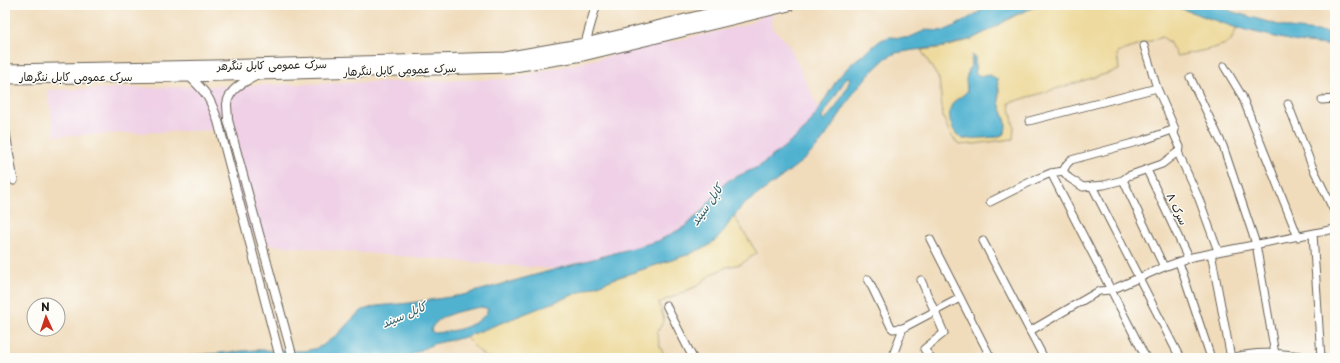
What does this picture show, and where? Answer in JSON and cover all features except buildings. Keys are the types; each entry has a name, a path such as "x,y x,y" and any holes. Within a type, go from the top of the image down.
{"highway":[{"name":"سرک عمومی کابل ننگرهار","path":"584,50 748,5"},
{"name":"سرک عمومی کابل ننگرهار","path":"5,78 189,76 508,67 789,5"},
{"name":"سرک عمومی کابل ننگرهر","path":"5,70 222,66 505,58 584,50"}],"street":[{"path":"584,50 596,5"},
{"path":"1144,46 1157,88 1175,129 1174,134 1180,147 1179,151 1181,159 1199,199 1215,252 1232,358 1248,354 1275,354 1312,358"},
{"path":"1224,66 1242,96 1298,237"},
{"path":"261,74 244,82 233,91 227,103 228,120 292,358"},
{"path":"189,76 203,89 211,102 216,115 280,358"},
{"path":"1190,77 1223,146 1256,244 1275,354"},
{"path":"1029,121 1157,88"},
{"path":"1322,100 1335,99"},
{"path":"1288,104 1312,166 1335,213"},
{"path":"5,127 14,181"},
{"path":"1063,171 1071,160 1144,140 1175,129"},
{"path":"1063,171 1069,178 1083,187 1114,183 1123,180 1124,177 1162,164 1179,151"},
{"name":"سرک ۸","path":"1147,170 1188,258"},
{"path":"990,202 1034,180 1051,173 1063,171"},
{"path":"1051,173 1146,358"},
{"path":"1123,180 1164,267"},
{"path":"1092,186 1180,358"},
{"path":"1030,331 1099,291 1111,290 1188,258 1335,229"},
{"path":"1313,234 1321,358"},
{"path":"930,239 990,358"},
{"path":"983,241 1044,358"},
{"path":"1179,262 1211,358"},
{"path":"868,279 893,329 903,328 960,298"},
{"path":"921,280 944,333 924,349 931,358"},
{"path":"666,305 693,358"},
{"path":"892,358 903,328"}],"shaded area":[{"path":"772,12 772,28 788,43 819,109 807,127 768,160 752,171 733,177 686,226 658,241 554,269 271,245 240,224 229,131 213,130 55,136 47,90 509,79 745,25"}],"sand":[{"path":"1040,5 1171,5 1237,28 1230,42 1197,52 1177,56 1169,42 1162,37 1117,53 1119,70 1009,103 1014,127 1013,139 959,145 950,134 943,117 939,79 921,50 967,41 1031,8","holes":["975,57 975,73 980,76 990,75 999,87 999,103 1006,122 1005,134 997,137 963,139 954,101 962,97 967,91 968,74 972,64 971,59"]},
{"path":"734,216 757,253 741,264 727,267 712,274 697,286 659,303 664,320 657,333 665,358 486,358 465,337 616,278 687,255 708,246 720,236"}],"water":[{"name":"کابل سيند","path":"991,5 1040,5 1015,15 972,39 943,47 896,53 886,58 870,73 855,91 818,146 806,158 742,206 720,236 708,246 687,255 616,278 465,337 433,344 411,355 373,358 181,358 197,355 255,350 303,351 314,349 322,346 339,333 363,310 376,306 410,303 463,295 658,241 686,226 703,210 729,180 760,166 793,140 807,127 838,78 852,63 881,40 889,37 908,38 926,30 943,31 955,26","holes":["847,77 850,78 849,83 843,95 835,108 823,121 822,117","482,307 488,309 483,317 468,326 457,330 435,333 431,330 434,324 446,316 453,313"]},
{"path":"1171,5 1219,5 1233,12 1289,28 1335,33 1335,46 1297,42 1237,28"},
{"path":"972,55 975,57 975,73 980,76 990,75 997,79 999,102 1006,122 1006,130 1004,134 997,137 963,139 955,132 950,122 950,110 952,105 967,91 966,79 972,64"}]}
